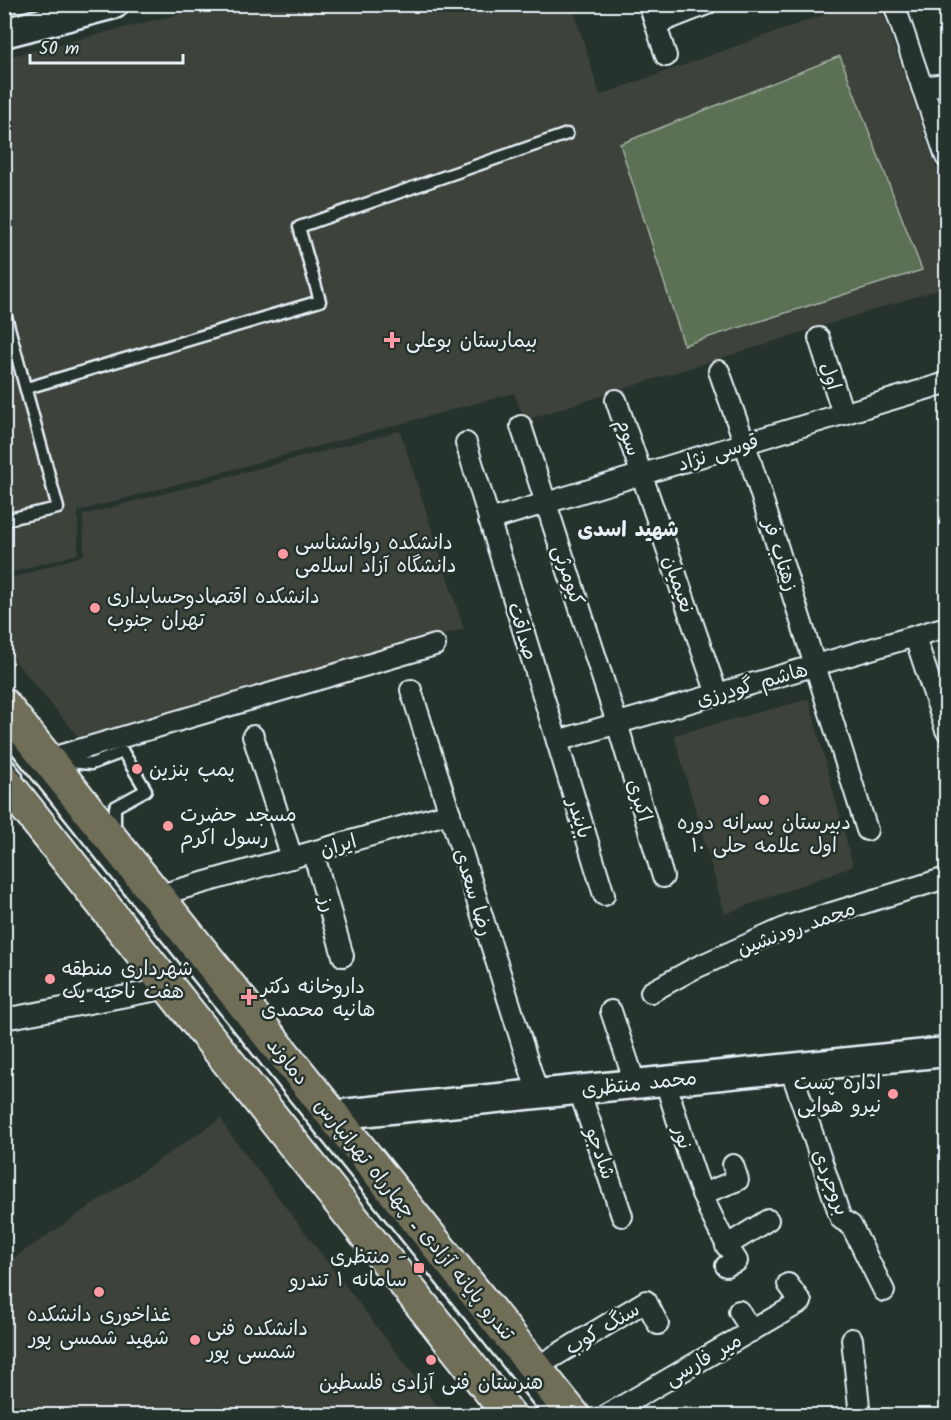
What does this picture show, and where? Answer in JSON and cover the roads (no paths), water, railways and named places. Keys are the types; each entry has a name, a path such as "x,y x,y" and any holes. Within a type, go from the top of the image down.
{"main road":[{"path":"4,33 114,4"},
{"name":"دماوند","path":"4,705 574,1416"},
{"path":"16,784 169,988 515,1414"},
{"name":"محمد منتظری","path":"332,1115 946,1052"}],"street":[{"path":"649,4 666,56"},
{"path":"656,24 707,4"},
{"path":"894,4 946,157"},
{"path":"922,87 946,84"},
{"name":"اول","path":"819,338 843,414"},
{"name":"زهتاب فر","path":"719,371 745,444 867,830"},
{"name":"قوسی نژاد","path":"489,520 946,384"},
{"name":"سوم","path":"616,400 642,474"},
{"name":"کیومرثی","path":"521,426 617,723"},
{"name":"صداقت","path":"466,444 557,741"},
{"name":"نعیمیان","path":"642,474 717,694"},
{"name":"هاشم گودرزی","path":"557,741 946,627"},
{"path":"915,637 946,730"},
{"path":"48,759 435,645"},
{"name":"رضا سعدی","path":"411,690 538,1094"},
{"name":"اکبری","path":"617,723 663,877"},
{"path":"253,736 292,858"},
{"name":"بایندر","path":"557,741 604,895"},
{"name":"ایران","path":"156,896 450,813"},
{"name":"رز","path":"313,852 344,956"},
{"name":"محمد رودنشین","path":"651,992 703,964 789,926 946,878"},
{"path":"4,1018 169,988"},
{"path":"611,1011 635,1083"},
{"name":"بروجردی","path":"790,1067 841,1219 851,1225 884,1291"},
{"name":"نور","path":"665,1081 702,1194 722,1239"},
{"name":"شادجو","path":"579,1090 622,1216"},
{"path":"702,1194 738,1180 733,1165"},
{"path":"726,1266 737,1261 722,1239 768,1220"},
{"name":"میر فارسی","path":"605,1416 801,1302 789,1284"},
{"name":"سنگ کوب","path":"536,1368 646,1301 658,1324"},
{"path":"739,1311 752,1331"},
{"path":"852,1339 860,1416"}],"lane":[{"path":"27,388 320,301 298,227 567,134"},
{"path":"4,309 58,508 4,520"},
{"name":"تندرو پایانه آزادی ـ چهارراه تهرانپارس","path":"4,734 550,1416"},
{"path":"48,759 91,764 123,752 146,790 115,807 116,845"},
{"path":"4,760 16,784"},
{"path":"491,1374 515,1414"}],"place":[{"name":"بیمارستان بوعلی","path":"392,340"},
{"name":"دانشکده روانشناسی دانشگاه آزاد اسلامی","path":"283,554"},
{"name":"دانشکده اقتصادوحسابداری تهران جنوب","path":"95,608"},
{"name":"پمپ بنزین","path":"137,769"},
{"name":"دبیرستان پسرانه دوره اول علامه حلی ۱۰","path":"764,800"},
{"name":"مسجد حضرت رسول اکرم","path":"168,826"},
{"name":"شهرداری منطقه هفت ناحیه یک","path":"50,979"},
{"name":"داروخانه دکتر هانیه محمدی","path":"249,997"},
{"name":"اداره پست نیرو هوایی","path":"893,1094"},
{"name":"منتظری - سامانه ۱ تندرو","path":"419,1268"},
{"name":"غذاخوری دانشکده شهید شمسی پور","path":"99,1292"},
{"name":"دانشکده فنی شمسی پور","path":"195,1340"},
{"name":"هنرستان فنی آزادی فلسطین","path":"431,1360"}],"district":[{"name":"شهید اسدی","path":"628,529"}]}
